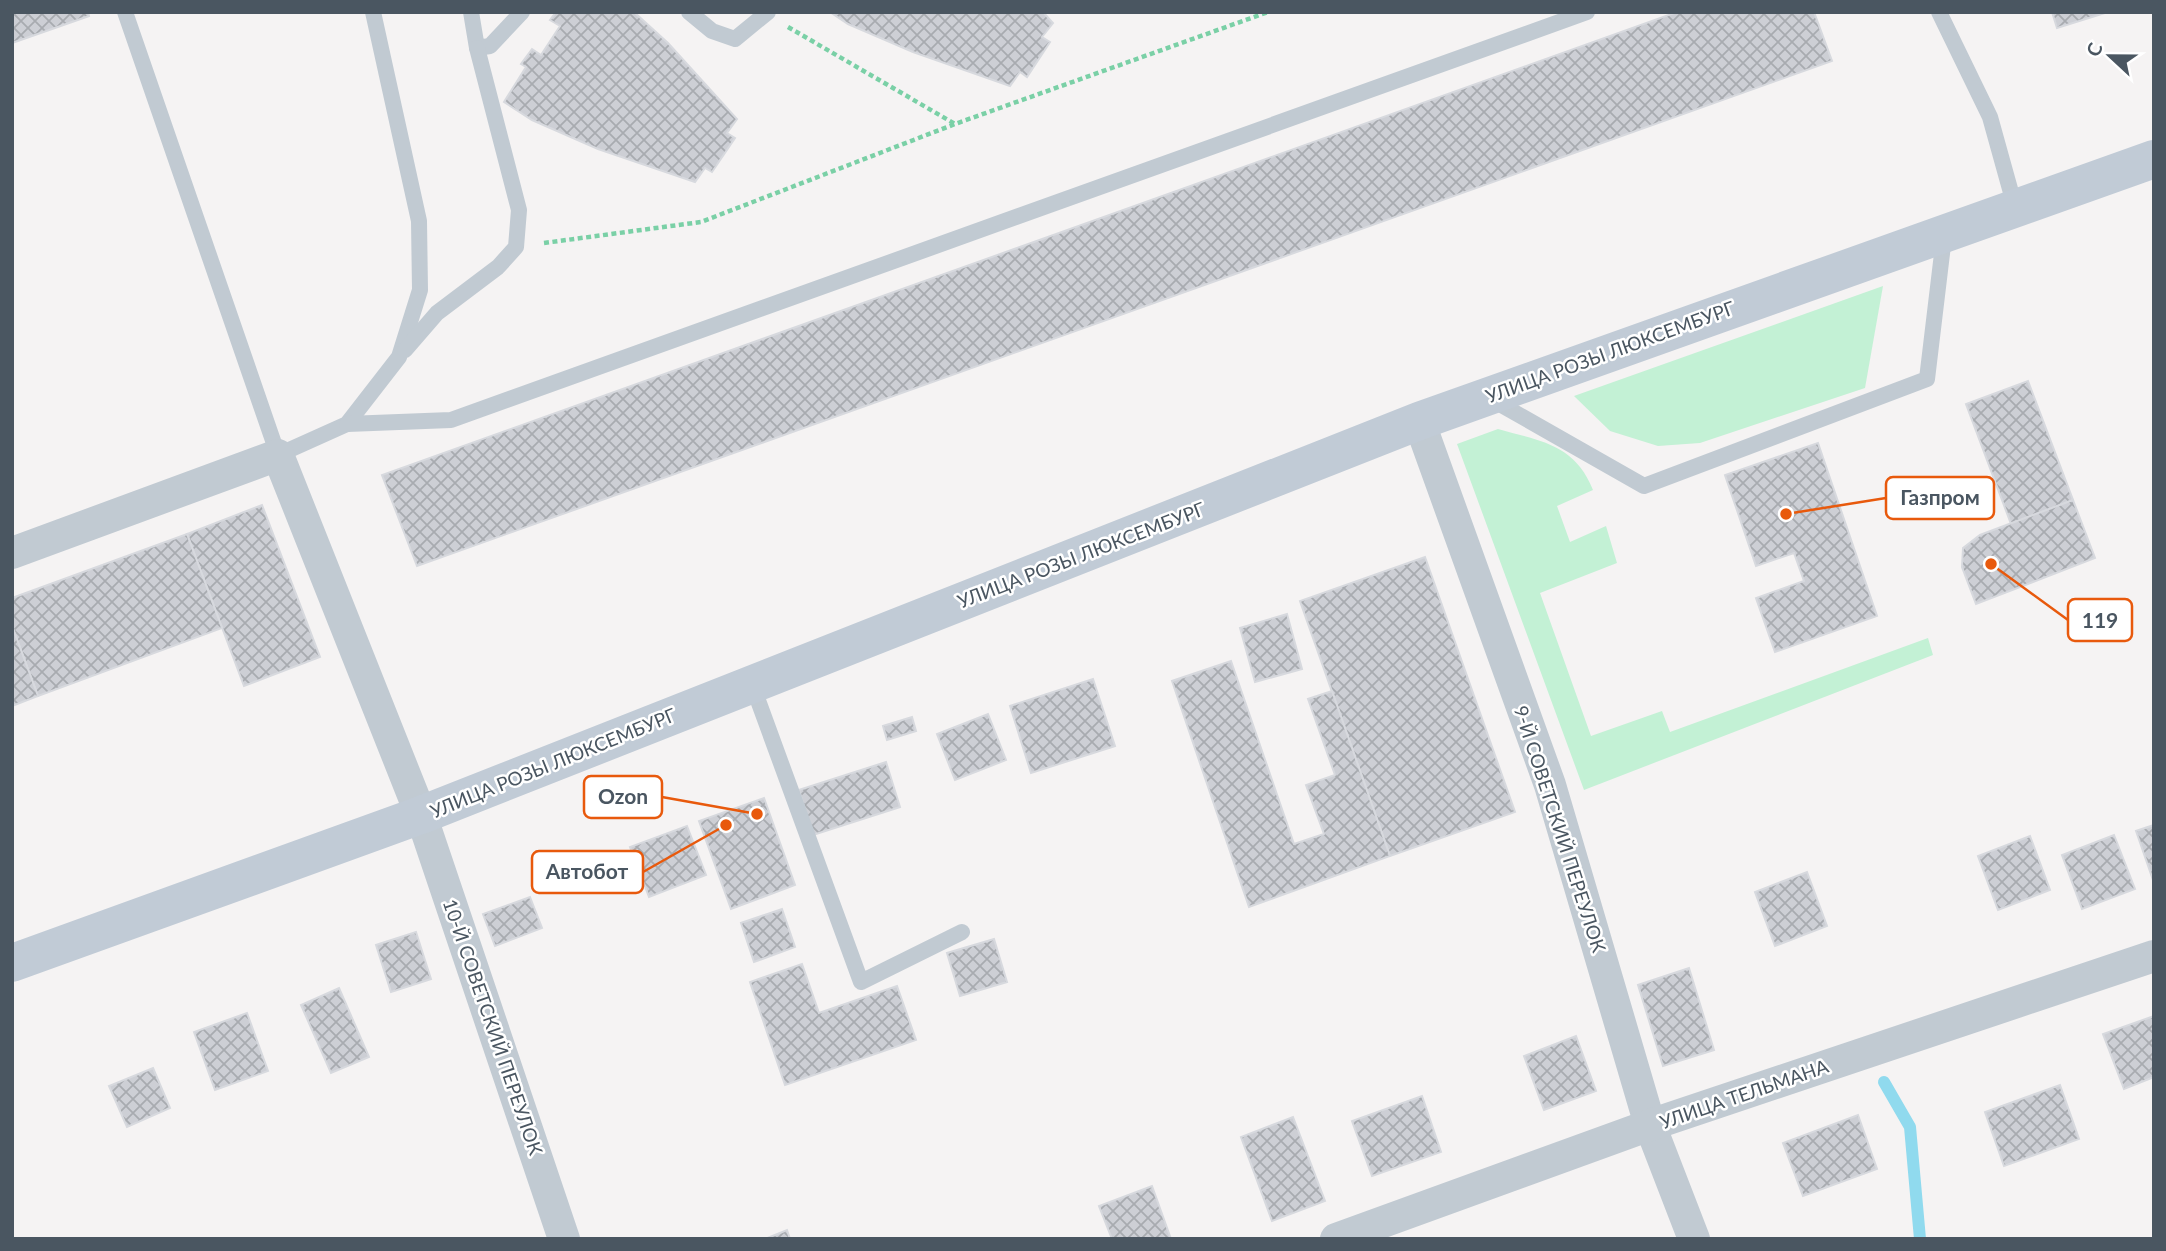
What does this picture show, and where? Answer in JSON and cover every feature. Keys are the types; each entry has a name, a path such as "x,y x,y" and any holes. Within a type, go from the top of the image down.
{"main road":[{"name":"УЛИЦА РОЗЫ ЛЮКСЕМБУРГ","path":"12,963 421,815 1419,421 2154,159"}],"street":[{"name":"9-Й СОВЕТСКИЙ ПЕРЕУЛОК","path":"1419,421 1550,785 1650,1125 1694,1239"},
{"path":"12,553 278,455"},
{"name":"10-Й СОВЕТСКИЙ ПЕРЕУЛОК","path":"278,455 421,815 564,1239"},
{"name":"УЛИЦА ТЕЛЬМАНА","path":"1336,1239 1650,1125 2154,956"}],"lane":[{"path":"125,12 278,455 347,424 451,420 1587,12"},
{"path":"373,12 419,221 420,290 399,358"},
{"path":"347,424 437,313 498,267 516,247 519,210 477,48 471,12"},
{"path":"477,48 490,46 522,12"},
{"path":"689,12 712,31 735,39 767,13"},
{"path":"1939,12 1990,117 2015,207"},
{"path":"1486,396 1644,486 1927,379 1944,232"},
{"path":"752,684 861,982 962,932"}],"path":[{"path":"1248,12 1255,17"},
{"path":"516,247 701,222 955,124 1268,12"},
{"path":"767,13 955,124"}],"green space":[{"path":"1883,286 1865,388 1700,443 1658,446 1610,431 1574,396"},
{"path":"1498,429 1554,447 1576,463 1585,475 1593,490 1557,506 1570,542 1606,526 1617,563 1540,593 1591,736 1662,711 1670,732 1928,638 1933,655 1584,790 1457,444"}],"building":[{"path":"12,12 88,12 89,16 12,43"},
{"path":"556,12 634,12 668,43 737,119 727,133 735,138 712,172 705,168 695,182 598,149 532,120 504,102 526,67 521,64 532,49 541,55 560,26 550,20"},
{"path":"830,12 1043,12 1053,23 1042,37 1050,42 1027,77 1020,72 1010,86 913,52 848,24"},
{"path":"1677,12 1814,12 1832,61 417,566 382,475"},
{"path":"2052,12 2108,12 2057,28"},
{"path":"2028,381 2073,500 2011,524 1966,404"},
{"path":"1818,443 1877,616 1775,652 1756,598 1804,581 1794,553 1756,566 1725,475"},
{"path":"2073,500 2095,558 1976,604 1962,567 1963,548 1980,535"},
{"path":"262,505 320,657 244,686 187,534"},
{"path":"187,534 222,628 38,696 12,626 12,598"},
{"path":"1425,557 1515,812 1390,856 1300,601"},
{"path":"1287,614 1302,669 1255,682 1240,628"},
{"path":"12,626 38,696 12,706"},
{"path":"1231,661 1294,844 1324,834 1306,785 1335,775 1308,699 1332,691 1390,856 1249,907 1172,681"},
{"path":"1093,679 1115,746 1031,773 1010,706"},
{"path":"988,714 1006,760 955,780 937,734"},
{"path":"912,717 916,731 887,740 883,726"},
{"path":"886,762 900,807 813,835 799,790"},
{"path":"764,798 795,885 731,909 699,821"},
{"path":"2154,825 2154,883 2136,831"},
{"path":"687,826 706,875 649,897 630,847"},
{"path":"2114,835 2135,889 2082,909 2062,855"},
{"path":"2030,836 2050,890 1998,910 1978,856"},
{"path":"1807,872 1827,926 1775,946 1755,892"},
{"path":"530,897 542,928 495,946 483,914"},
{"path":"782,909 795,947 754,962 741,923"},
{"path":"416,932 431,979 391,992 376,945"},
{"path":"994,939 1007,982 960,996 947,953"},
{"path":"802,964 819,1013 897,986 916,1040 785,1085 750,982"},
{"path":"1689,968 1714,1050 1663,1066 1638,985"},
{"path":"339,988 369,1057 331,1073 301,1005"},
{"path":"247,1013 268,1071 215,1090 194,1032"},
{"path":"2154,1016 2154,1077 2124,1089 2103,1034"},
{"path":"1576,1036 1596,1091 1544,1110 1524,1056"},
{"path":"153,1068 170,1108 127,1127 109,1086"},
{"path":"2060,1085 2079,1139 2004,1166 1985,1112"},
{"path":"1422,1096 1441,1152 1372,1176 1352,1121"},
{"path":"1858,1115 1877,1169 1803,1196 1783,1143"},
{"path":"1293,1117 1325,1201 1272,1221 1241,1137"},
{"path":"1152,1186 1171,1239 1112,1239 1099,1206"},
{"path":"787,1230 790,1239 765,1239"}],"waterway":[{"path":"1884,1082 1910,1127 1920,1239"}],"place":[{"name":"Газпром","path":"1786,514"},
{"name":"119","path":"1991,564"},
{"name":"Ozon","path":"757,814"},
{"name":"Автобот","path":"726,825"}]}
